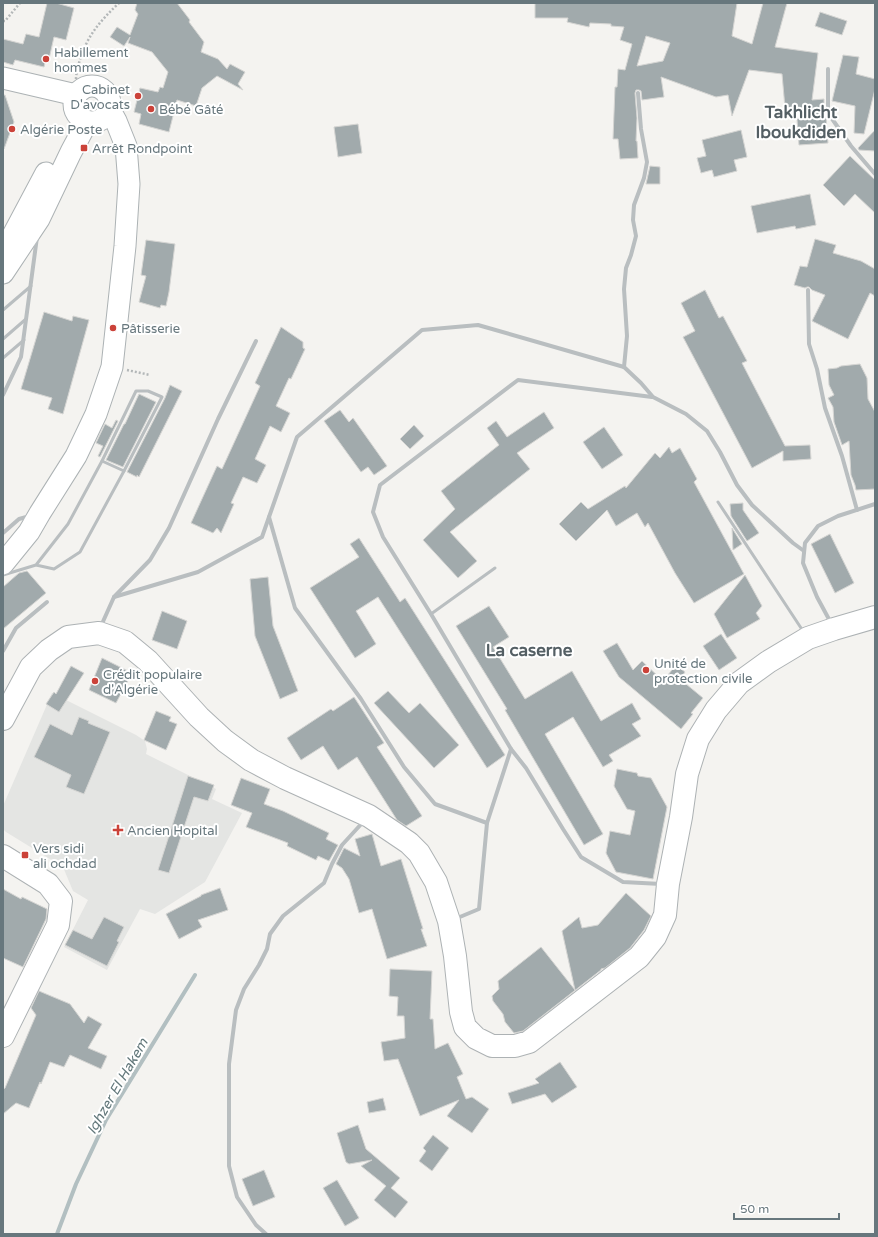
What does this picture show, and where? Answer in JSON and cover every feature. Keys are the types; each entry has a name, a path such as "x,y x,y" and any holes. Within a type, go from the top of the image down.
{"main road":[{"path":"3,719 32,668 49,650 68,637 99,633 125,642 148,661 198,717 225,741 251,760 285,778 369,816 420,852 436,882 449,921 464,1027 476,1038 492,1046 515,1046 529,1042 639,958 655,937 665,915 668,884 681,817 687,774 698,739 716,710 739,683 768,662 808,638 875,616"},
{"path":"3,856 48,884 61,901 58,925 3,1036"}],"street":[{"path":"828,69 828,113 851,146 875,174"},
{"path":"3,78 80,110 96,122 107,116 111,104 110,98 102,89 91,86 80,91 80,110 71,152 39,219 3,273"},
{"path":"624,367 627,336 624,289 626,268 636,236 633,220 634,206 644,178 647,162 641,129 638,93"},
{"path":"3,250 12,237 80,110"},
{"path":"3,564 29,532 76,456 96,414 112,367 124,254 129,184 126,146 116,120 110,110"},
{"path":"3,395 21,357 39,219"},
{"path":"808,290 809,344 817,370 825,408 842,456 857,510"},
{"path":"114,597 198,572 262,537 297,437 422,330 478,325 624,367 653,397"},
{"path":"99,633 114,597 150,560 169,528 218,419 256,341"},
{"path":"668,884 623,882 581,857 526,768 511,749 383,536 373,512 380,485 518,380 653,397 686,414 707,431 720,452 737,486 752,505 793,543 804,551"},
{"path":"834,629 817,597 803,563 805,543 818,526 838,516 875,504"},
{"path":"3,533 19,519 40,513"},
{"path":"269,517 295,608 361,699 404,767 435,804 487,823"},
{"path":"3,651 16,628 47,602"},
{"path":"449,921 479,909 487,823 511,749"},
{"path":"266,1234 256,1225 237,1197 230,1166 229,1064 236,1010 244,989 267,949 270,934 283,916 324,883 342,845 369,816"}],"lane":[{"path":"3,310 31,286"},
{"path":"3,340 26,319"},
{"path":"3,358 24,340"},
{"path":"3,575 36,565 54,569 80,552 162,397 148,392 136,391 102,461 68,524 36,565"},
{"path":"102,461 124,471"},
{"path":"718,502 808,638"},
{"path":"431,614 495,568"}],"path":[{"path":"3,20 5,21 20,3"},
{"path":"80,110 76,76 82,50 93,31 106,15 120,3"},
{"path":"112,367 150,375"}],"shaded area":[{"name":"Ancien Hopital","path":"52,693 136,735 145,741 147,749 146,754 216,789 212,799 242,813 205,882 155,914 140,909 107,970 64,947 88,900 73,891 63,867 3,829 3,806"}],"building":[{"path":"47,3 56,3 74,8 66,40 54,37 49,59 46,59 44,67 15,60 13,65 3,62 3,39 23,44 26,34 39,37"},
{"path":"137,3 177,3 204,42 201,52 218,59 227,69 230,64 245,72 238,84 243,90 217,76 202,88 196,106 177,100 169,132 139,124 141,114 134,112 140,88 158,92 160,87 163,88 168,72 152,52 128,43 130,37 124,46 110,37 117,27 130,35 138,14 135,10"},
{"path":"535,3 737,3 732,36 752,44 763,3 787,3 775,47 818,53 812,100 824,99 824,113 826,116 828,143 799,145 796,107 785,108 782,74 749,70 732,116 728,95 716,97 661,77 664,97 642,100 641,91 636,90 636,141 638,158 620,159 618,139 613,139 615,87 617,87 618,69 625,70 632,44 620,40 624,27 611,26 611,24 590,23 589,27 567,22 568,18 535,18","holes":["646,36 670,43 663,61 637,66"]},
{"path":"820,12 847,21 842,35 815,26"},
{"path":"843,55 859,57 856,74 875,79 875,89 864,134 854,133 855,106 832,101"},
{"path":"3,95 5,95 14,122 4,149 3,149"},
{"path":"358,124 362,153 338,157 334,127"},
{"path":"741,130 747,157 734,160 737,171 714,177 712,170 701,173 697,158 706,156 702,140"},
{"path":"875,130 875,151 859,150 858,148"},
{"path":"850,156 875,180 875,213 855,194 844,206 823,185"},
{"path":"650,166 660,167 660,184 646,184"},
{"path":"810,194 816,225 796,229 795,226 757,233 751,206"},
{"path":"815,239 836,245 833,253 861,261 875,269 875,296 870,293 848,339 812,321 825,295 812,290 809,287 805,288 794,285 800,266 807,267"},
{"path":"146,240 175,244 166,306 161,305 160,308 139,302 146,276 141,275"},
{"path":"705,290 719,318 723,316 747,361 742,363 785,446 810,445 811,459 783,461 783,451 752,468 683,337 695,331 681,303"},
{"path":"44,312 72,321 73,316 89,320 63,414 48,409 52,398 21,389"},
{"path":"281,327 303,342 303,348 305,349 276,406 290,413 281,432 270,426 255,459 266,465 257,483 243,477 231,503 234,504 221,533 217,528 213,533 191,523 217,466 222,469 260,386 255,383"},
{"path":"860,364 867,378 868,399 875,412 875,489 856,490 851,475 849,441 842,445 834,422 833,407 828,398 834,395 829,385 828,369"},
{"path":"170,385 182,391 139,477 137,475 137,477 127,472 165,398"},
{"path":"139,394 156,402 123,467 106,460"},
{"path":"340,410 349,422 353,418 387,466 374,475 368,467 361,472 324,421"},
{"path":"544,412 554,428 517,453 530,469 450,532 477,561 458,578 423,540 455,509 441,491 499,445 487,428 496,421 507,437"},
{"path":"116,420 118,421 100,457 98,456 103,446 96,443 105,424 112,428"},
{"path":"414,425 424,436 410,449 400,439"},
{"path":"604,427 623,455 602,469 583,442"},
{"path":"669,447 672,453 680,448 697,479 694,482 744,574 694,603 675,573 648,523 645,527 637,513 616,526 607,510 576,541 559,524 581,502 588,509 625,486 626,488 655,453 660,458"},
{"path":"743,503 743,510 759,533 747,541 731,516 730,504"},
{"path":"732,528 742,544 733,550"},
{"path":"830,534 854,583 835,593 811,544"},
{"path":"359,538 400,602 405,598 505,755 487,768 378,597 356,611 376,644 355,658 310,588 359,557 350,544"},
{"path":"27,571 46,593 3,629 3,587 19,573"},
{"path":"745,575 762,606 756,613 760,619 727,638 714,614"},
{"path":"268,577 273,626 298,691 280,699 255,636 250,579"},
{"path":"489,606 509,637 493,647 525,699 572,671 601,721 632,703 641,719 632,724 641,736 609,755 613,761 603,767 573,717 545,734 603,834 584,845 505,710 507,709 456,626"},
{"path":"162,611 187,621 177,649 152,640"},
{"path":"721,634 737,658 719,670 703,646"},
{"path":"617,643 633,670 642,661 663,681 676,665 685,672 680,679 703,698 681,729 619,677 603,651"},
{"path":"102,658 132,673 116,703 89,690"},
{"path":"71,666 84,673 59,712 46,704 54,692 56,694"},
{"path":"388,691 409,713 420,703 459,745 434,768 374,703"},
{"path":"354,697 384,743 377,747 422,816 406,826 397,820 357,757 338,770 323,746 301,760 287,738 331,709 333,711"},
{"path":"156,711 171,717 169,721 177,724 166,750 144,740"},
{"path":"79,717 89,721 88,723 110,732 84,794 66,787 71,775 34,757 50,724 72,735"},
{"path":"617,769 637,773 638,776 651,778 667,807 653,879 616,872 606,853 610,831 630,835 635,811 627,809 614,786"},
{"path":"188,776 214,785 208,801 194,797 169,873 158,870"},
{"path":"241,778 270,789 264,804 283,811 329,833 326,839 338,845 329,861 318,856 316,860 287,846 288,843 246,827 252,813 231,805"},
{"path":"372,834 381,866 401,859 427,946 387,959 372,909 359,913 349,879 342,868 336,864 344,848 360,856 355,839"},
{"path":"220,888 228,910 198,920 202,927 179,939 166,914 201,895"},
{"path":"3,889 21,899 22,897 47,909 46,919 23,967 3,958"},
{"path":"626,893 651,916 644,930 630,948 523,1031 514,1033 505,1022 503,1014 493,1001 492,996 499,989 498,981 541,947 575,990 562,931 579,917 582,928 598,925"},
{"path":"104,917 124,927 117,941 119,942 107,966 65,945 73,930 92,939"},
{"path":"390,969 432,971 430,1019 433,1019 435,1049 448,1043 463,1074 457,1077 466,1099 472,1097 489,1109 472,1133 447,1116 459,1100 420,1116 398,1059 384,1061 381,1042 405,1038 404,1016 397,1016 398,997 389,996"},
{"path":"39,991 70,1004 84,1023 88,1016 102,1024 88,1048 107,1056 101,1069 70,1055 64,1067 50,1062 29,1108 16,1103 3,1114 3,1090 36,1015 31,1008"},
{"path":"560,1062 577,1087 552,1103 545,1094 512,1104 508,1093 539,1083 535,1079"},
{"path":"383,1098 386,1110 369,1113 367,1102"},
{"path":"358,1125 366,1149 400,1178 391,1188 408,1202 395,1218 374,1200 386,1186 361,1166 372,1160 349,1164 346,1162 337,1133"},
{"path":"433,1135 449,1148 432,1171 419,1161 426,1151 423,1148"},
{"path":"264,1170 275,1197 253,1206 242,1179"},
{"path":"337,1180 359,1218 345,1226 323,1188"}],"waterway":[{"name":"Ighzer El Hakem","path":"57,1234 76,1184 106,1120 195,975"}],"place":[{"name":"Habillement hommes","path":"46,59"},
{"name":"Cabinet D'avocats","path":"138,96"},
{"name":"Bébé Gâté","path":"151,109"},
{"name":"Algérie Poste","path":"12,129"},
{"name":"Arrêt Rondpoint","path":"84,148"},
{"name":"Pâtisserie","path":"113,328"},
{"name":"Unité de protection civile","path":"646,670"},
{"name":"Crédit populaire d'Algérie","path":"95,681"},
{"name":"Ancien Hopital","path":"118,830"},
{"name":"Vers sidi ali ochdad","path":"25,855"}],"district":[{"name":"Takhlicht Iboukdiden","path":"801,122"},
{"name":"La caserne","path":"529,650"}]}
